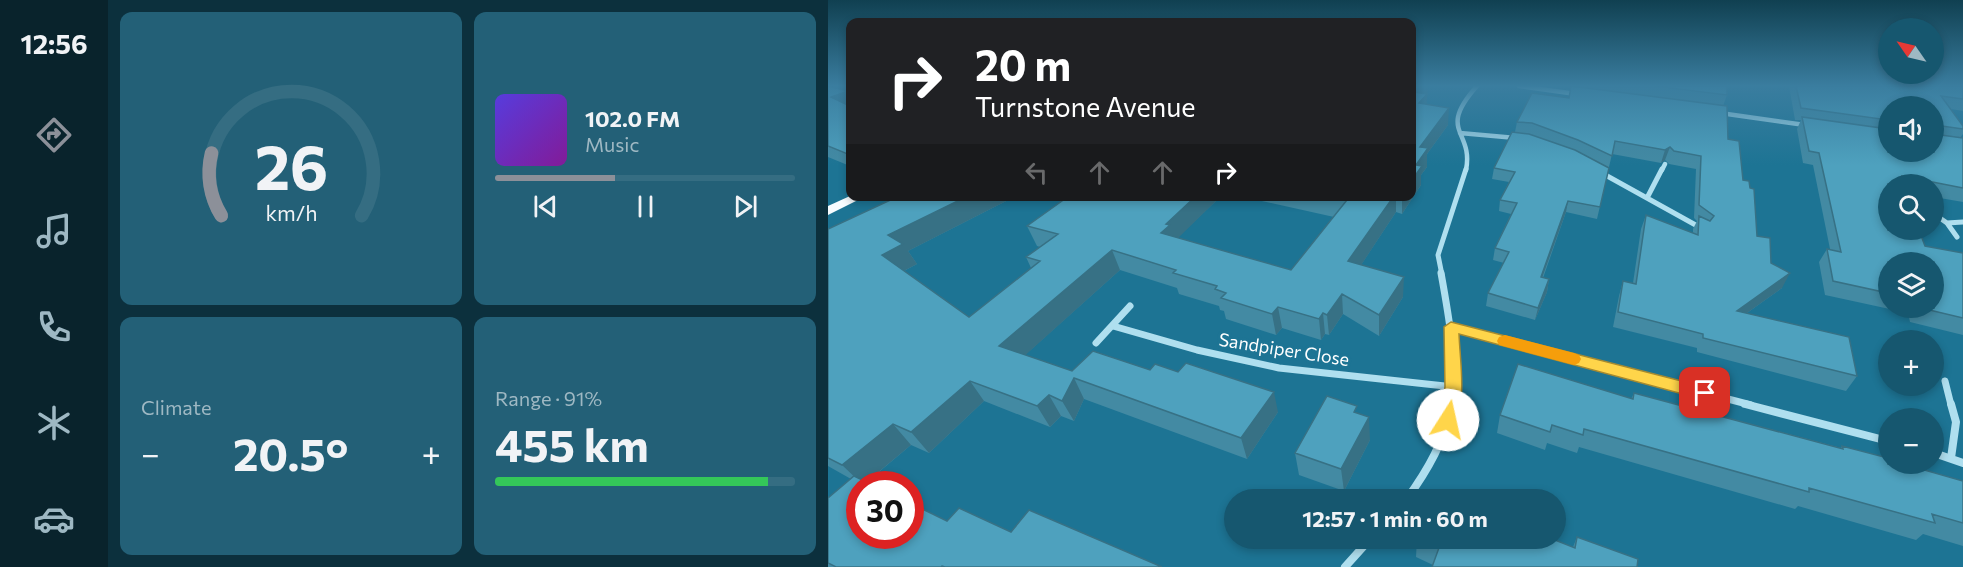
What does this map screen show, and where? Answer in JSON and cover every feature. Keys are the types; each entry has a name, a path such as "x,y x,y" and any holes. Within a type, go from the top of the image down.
{"main road":[{"path":"828,211 849,201"}],"street":[{"path":"1414,489 1429,468 1444,434 1452,406 1454,387 1451,327 1438,255 1464,182 1468,161 1456,120 1459,112"},
{"path":"1715,112 1806,125"},
{"path":"1460,133 1518,138"},
{"path":"1647,198 1665,164"},
{"path":"1591,166 1704,230"},
{"path":"1944,221 1957,237"},
{"path":"1947,223 1963,222"},
{"path":"1096,343 1130,306"},
{"name":"Sandpiper Close","path":"1113,326 1197,350 1280,368 1454,387"},
{"path":"1451,327 1878,438"},
{"path":"1945,381 1956,423 1952,458"},
{"path":"1944,456 1963,463"},
{"path":"1345,567 1361,549"}],"building":[{"path":"828,112 846,112 846,153 828,146"},
{"path":"1416,112 1446,112 1420,147 1428,148 1416,165"},
{"path":"1522,112 1727,112 1728,139 1739,141 1743,180 1749,181 1750,188 1754,189 1757,236 1770,238 1771,263 1790,273 1737,311 1849,337 1857,376 1703,338 1703,334 1618,312 1623,281 1636,284 1646,215 1698,235 1699,216 1710,221 1714,216 1699,205 1701,156 1674,151 1670,147 1665,150 1615,141 1612,156 1578,140 1532,123 1517,122"},
{"path":"1833,112 1878,112 1878,119"},
{"path":"1944,112 1953,112 1963,129 1944,126"},
{"path":"1802,117 1878,128 1878,162 1944,162 1944,135 1963,138 1963,188 1944,184 1944,174 1878,174 1878,240 1923,240 1925,246 1963,253 1963,318 1944,313 1944,252 1878,252 1878,291 1833,281 1827,249 1841,252 1819,153 1809,151"},
{"path":"1512,132 1529,134 1575,150 1609,168 1600,207 1568,201 1541,277 1549,279 1538,308 1488,293 1509,252 1495,248 1517,203 1500,200 1515,172 1494,168"},
{"path":"1416,165 1422,166 1416,174"},
{"path":"888,201 958,201 888,235 903,244 882,255 969,317 1040,261 1026,257 1058,234 1027,226 1062,201 1191,201 1166,224 1170,225 1161,233 1291,270 1346,201 1390,201 1348,261 1404,277 1379,315 1342,294 1327,315 1323,313 1319,319 1278,307 1272,314 1221,298 1226,293 1215,289 1217,286 1173,273 1176,270 1112,250 999,346 1072,371 1093,351 1150,370 1155,364 1178,372 1186,363 1274,392 1241,438 1074,378 1062,401 1049,395 1037,406 970,381 911,432 893,424 842,465 828,458 828,229"},
{"path":"1518,364 1633,399 1634,393 1843,449 1842,446 1878,455 1878,474 1938,474 1963,481 1963,523 1932,514 1935,523 1809,488 1809,492 1584,429 1583,435 1552,425 1550,432 1500,415"},
{"path":"1327,396 1357,406 1354,412 1369,417 1341,469 1295,453"},
{"path":"846,483 846,549 924,549 924,510 947,521 959,508 1011,532 1029,510 1162,567 836,567 828,563 828,498"},
{"path":"1577,537 1638,559 1637,567 1432,567 1439,549 1566,549 1566,544 1575,548"}],"slow traffic":[{"path":"1505,341 1574,359"}],"route":[{"path":"1448,420 1454,387 1451,327 1705,393"}]}
